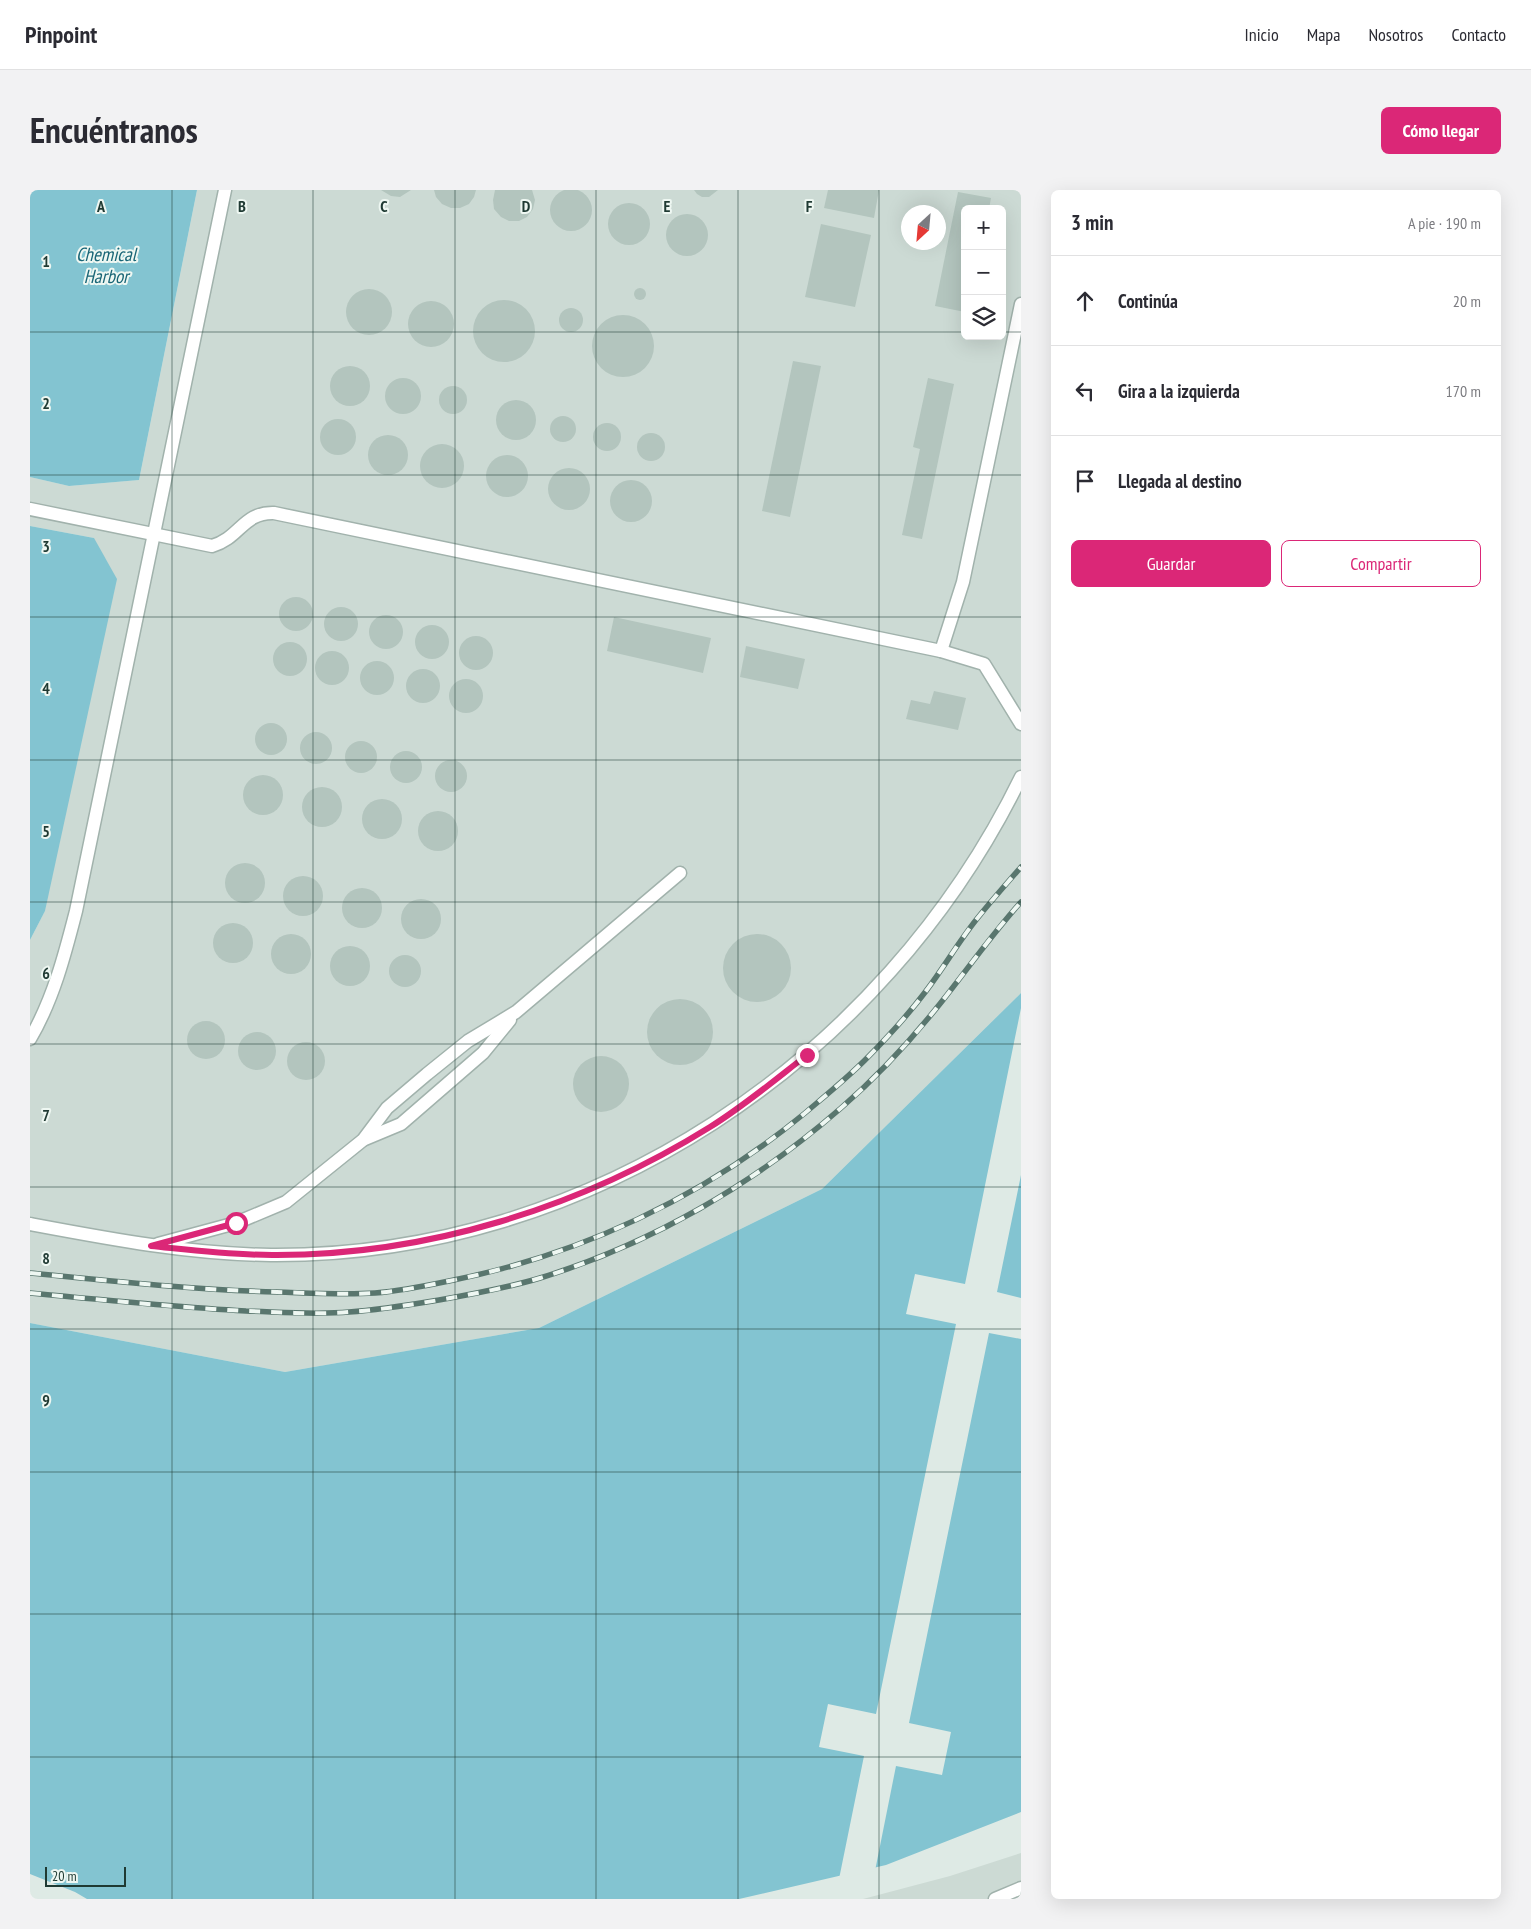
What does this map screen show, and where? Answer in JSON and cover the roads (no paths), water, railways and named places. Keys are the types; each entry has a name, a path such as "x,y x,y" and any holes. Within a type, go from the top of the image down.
{"lane":[{"path":"30,1039 50,996 65,955 76,911 225,190"},
{"path":"941,651 963,582 1021,304"},
{"path":"30,509 212,546 228,540 255,515 263,512 274,513 941,651 984,664 1021,724"},
{"path":"30,1224 151,1246 225,1254 273,1255 333,1252 388,1246 434,1238 494,1224 596,1187 652,1160 711,1126 807,1055 886,977 954,893 1021,777"},
{"path":"151,1246 236,1223 286,1202 363,1140 387,1108 468,1041 516,1012 680,873"},
{"path":"363,1140 401,1124 483,1053 516,1012"},
{"path":"995,1899 1021,1888"}],"water":[{"name":"Chemical Harbor","path":"30,190 197,190 139,480 69,486 30,477"},
{"path":"30,526 94,538 117,579 45,911 30,940"},
{"path":"1021,993 1021,1812 886,1865 739,1899 87,1899 75,1892 30,1874 30,1323 285,1372 539,1328 822,1189"}],"railway":[{"path":"30,1273 153,1285 246,1291 326,1294 375,1293 449,1281 498,1270 592,1239 682,1197 724,1171 766,1144 835,1087 865,1060 905,1018 933,982 973,924 1021,867"},
{"path":"30,1293 246,1311 336,1313 394,1307 503,1288 540,1278 622,1248 700,1209 737,1186 808,1136 855,1096 882,1070 932,1014 1021,902"}]}
